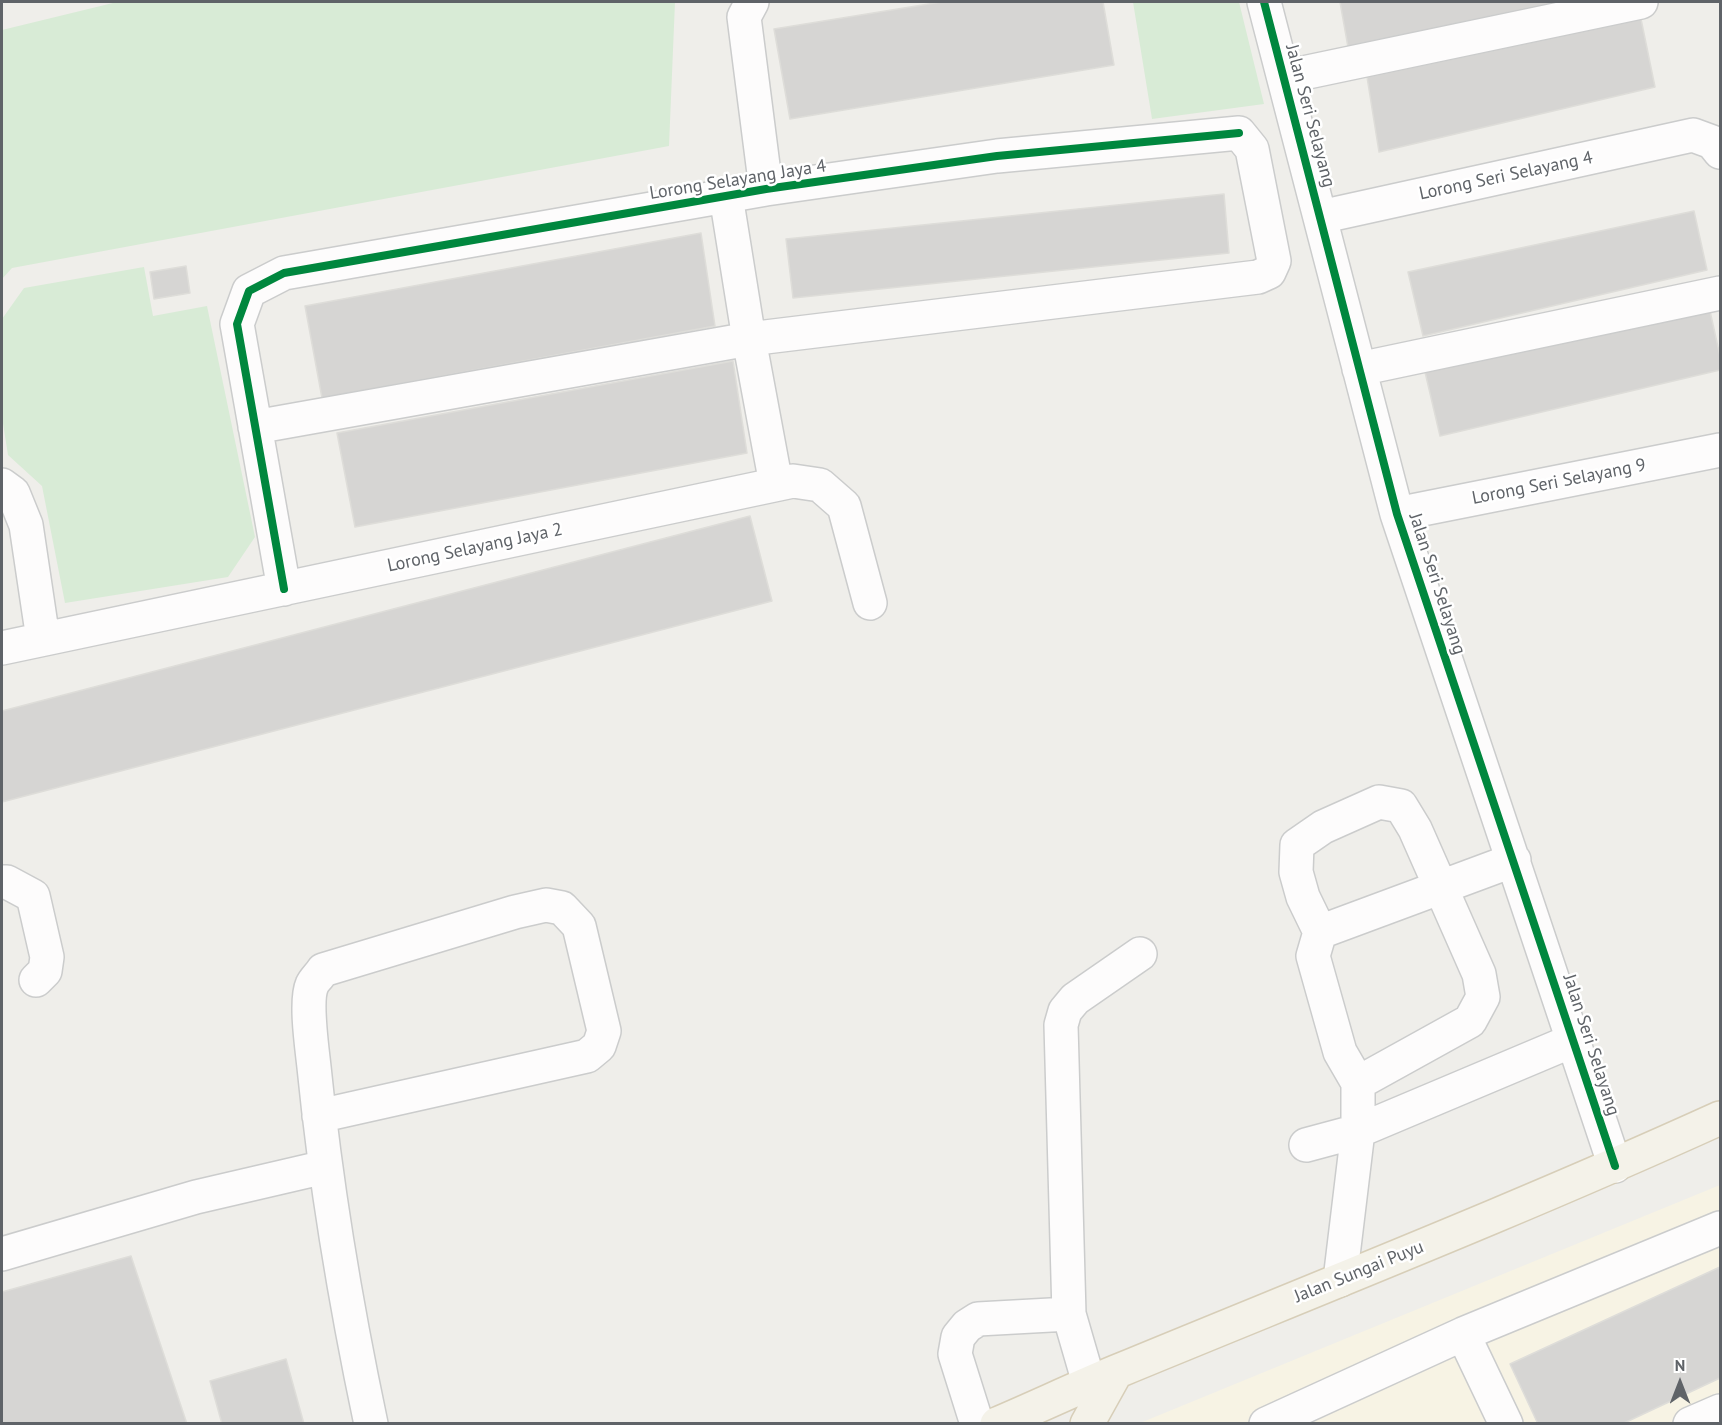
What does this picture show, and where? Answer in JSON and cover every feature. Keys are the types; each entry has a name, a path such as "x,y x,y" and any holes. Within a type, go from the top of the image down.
{"main road":[{"name":"Jalan Sungai Puyu","path":"1008,1421 1102,1377 1615,1166 1720,1118"},
{"path":"1087,1424 1102,1377"}],"street":[{"path":"752,2 744,17 766,189"},
{"name":"Jalan Seri Selayang","path":"1264,2 1397,514 1615,1166"},
{"path":"1284,77 1641,2"},
{"name":"Lorong Selayang Jaya 4","path":"255,427 237,324 249,291 284,273 766,189 997,156 1239,133 1252,149 1274,261 1269,272 1258,277 749,339"},
{"name":"Lorong Seri Selayang 4","path":"1320,217 1692,135 1712,142 1720,152"},
{"path":"726,196 776,484"},
{"path":"1359,369 1720,293"},
{"path":"284,588 255,427 749,339"},
{"name":"Lorong Seri Selayang 9","path":"1397,514 1720,450"},
{"name":"Lorong Selayang Jaya 2","path":"2,648 793,481 820,485 844,506 870,603"},
{"path":"2,485 13,493 26,525 43,639"},
{"path":"1340,1280 1358,1131 1358,1083 1340,1052 1313,956 1320,932 1303,897 1296,872 1297,845 1323,827 1380,802 1401,806 1415,829 1479,974 1483,997 1470,1022 1358,1083"},
{"path":"1320,932 1514,860"},
{"path":"2,882 7,882 33,896 47,957 45,971 36,980"},
{"path":"319,1116 587,1056 599,1046 604,1031 579,926 562,908 546,905 515,912 323,970 312,985 309,1009 319,1116 325,1167 353,1339 371,1424"},
{"path":"1102,1377 1069,1314 1061,1025 1065,1011 1075,999 1140,954"},
{"path":"1306,1146 1358,1131 1574,1040"},
{"path":"2,1254 196,1197 325,1167"},
{"path":"1266,1424 1463,1334 1720,1228"},
{"path":"977,1424 955,1354 958,1337 967,1326 978,1319 1069,1314"},
{"path":"1463,1334 1506,1424"},
{"path":"1690,1424 1720,1411"}],"shaded area":[{"path":"1720,1185 1720,1423 1140,1423"}],"green space":[{"path":"117,2 675,2 669,146 12,268 2,279 2,30"},
{"path":"1133,2 1239,2 1264,104 1152,119"},
{"path":"144,267 153,316 207,306 255,537 228,577 65,603 42,486 8,455 2,417 2,319 24,288"}],"building":[{"path":"941,2 1103,2 1114,65 790,119 774,29"},
{"path":"1340,2 1556,2 1348,47"},
{"path":"1641,19 1655,87 1379,152 1367,77"},
{"path":"1224,194 1229,253 793,298 786,239"},
{"path":"1694,211 1707,270 1423,336 1408,272"},
{"path":"701,233 715,326 322,398 305,306"},
{"path":"186,266 190,293 154,299 150,272"},
{"path":"1710,311 1720,356 1720,370 1440,436 1425,372"},
{"path":"733,361 747,453 355,527 337,433"},
{"path":"750,516 772,601 2,802 2,711"},
{"path":"131,1256 187,1424 2,1424 2,1292"},
{"path":"1720,1267 1720,1378 1622,1424 1538,1424 1510,1364"},
{"path":"286,1359 304,1424 222,1424 210,1381"}],"cycle path":[{"path":"1264,2 1397,514 1615,1166"},
{"path":"284,589 237,324 249,291 284,273 766,189 997,156 1239,133"}]}
